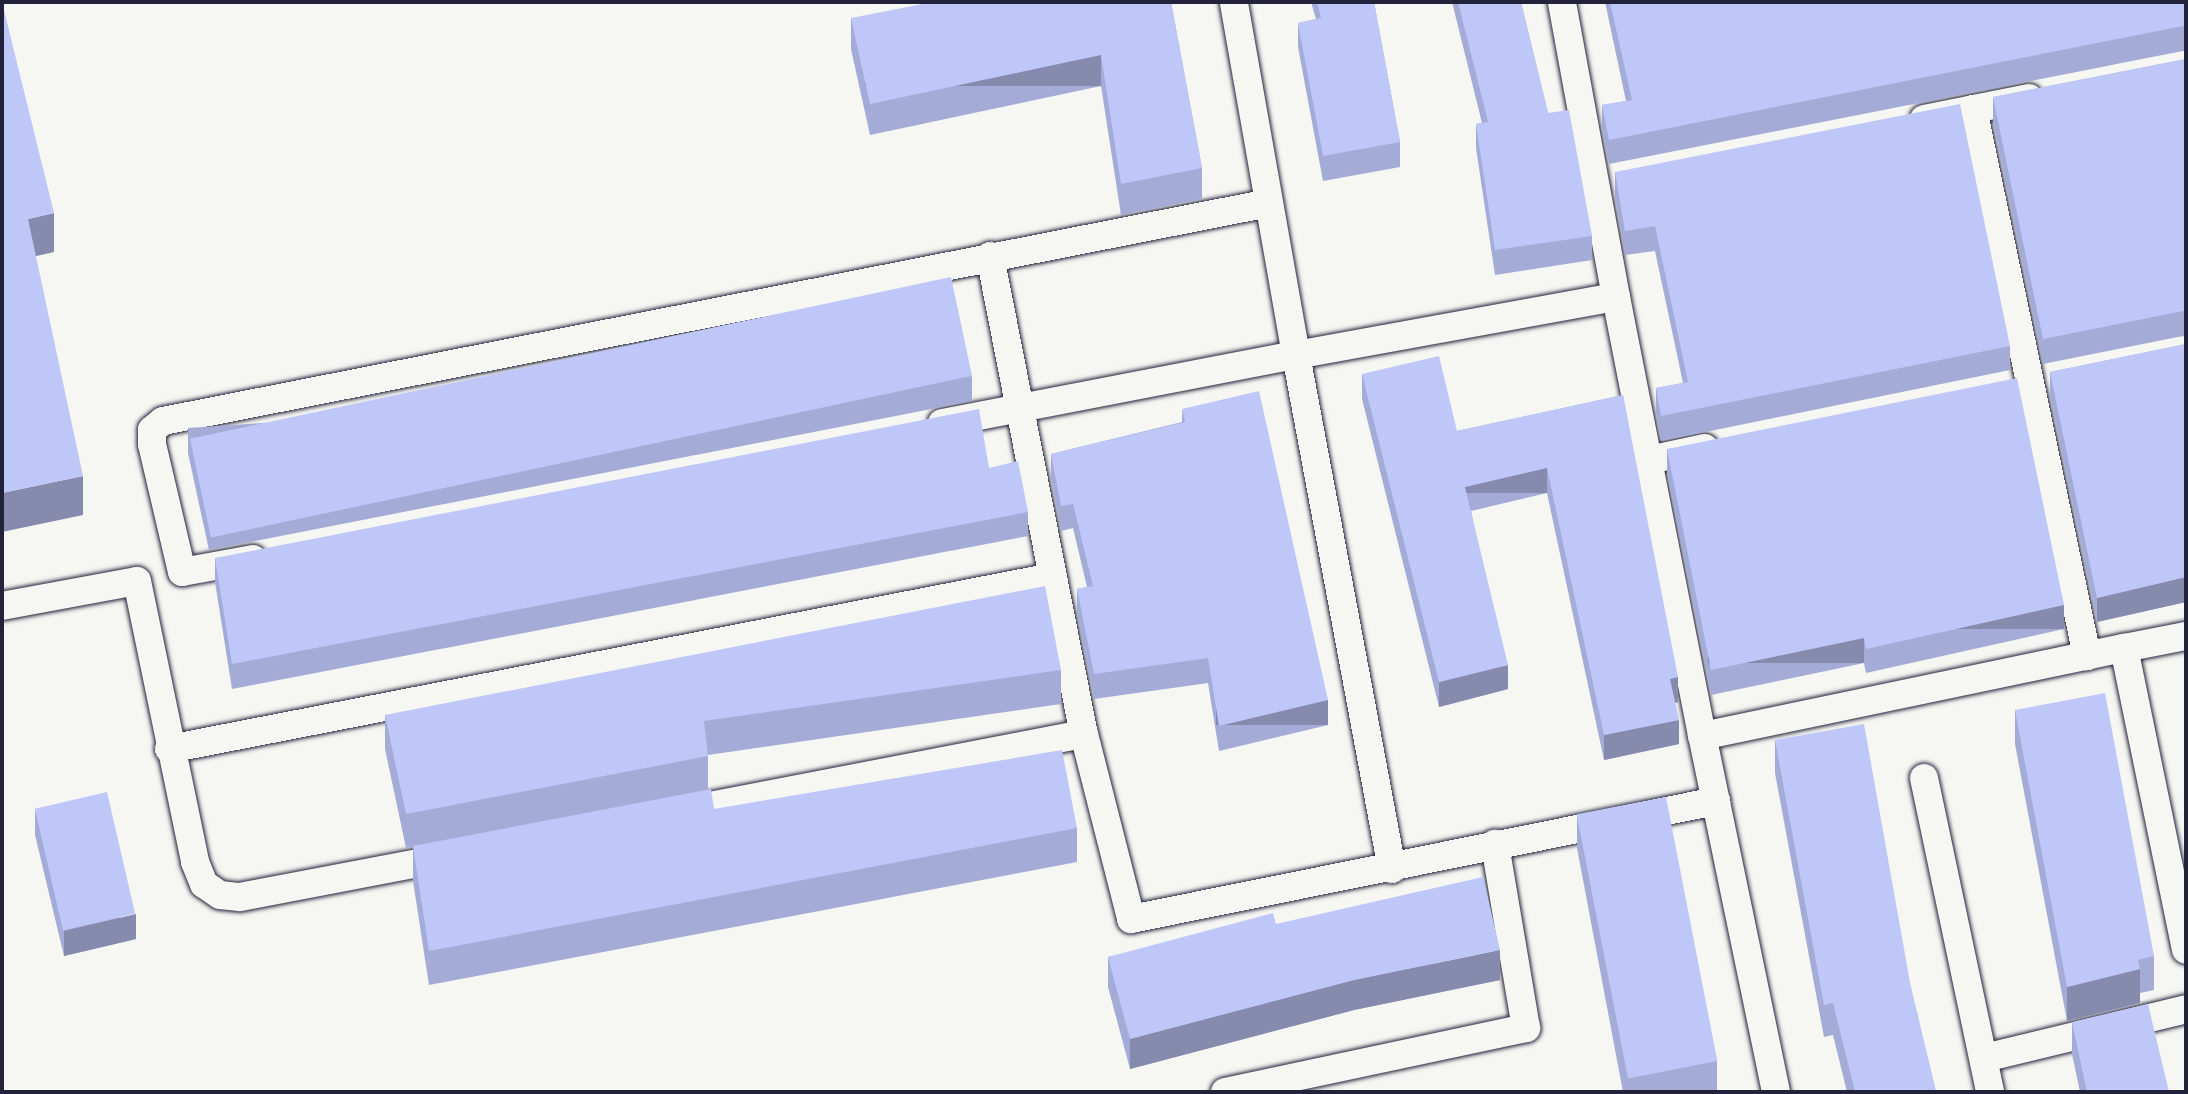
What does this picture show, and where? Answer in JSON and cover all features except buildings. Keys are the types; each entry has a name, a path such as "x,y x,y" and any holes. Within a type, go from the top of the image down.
{"lane":[{"path":"1234,2 1296,355 1392,869"},
{"path":"1562,2 1612,180 1616,297 1702,736 1776,1092"},
{"path":"1893,125 2053,93"},
{"path":"1973,109 2087,656"},
{"path":"182,572 152,444 152,430 163,421 990,256 1269,204"},
{"path":"990,256 1084,734 1131,919 1392,869 1494,844 1716,801"},
{"path":"916,428 1616,297"},
{"path":"1649,460 1730,443"},
{"path":"2,606 277,555"},
{"path":"169,749 1052,577"},
{"path":"137,581 169,749 195,862 204,884 220,895 240,897 471,852"},
{"path":"1702,736 2186,636"},
{"path":"2124,648 2186,950"},
{"path":"648,818 1084,734"},
{"path":"1924,778 1990,1092"},
{"path":"1225,1092 1526,1028 1494,844"},
{"path":"1984,1058 2186,1009"}]}
